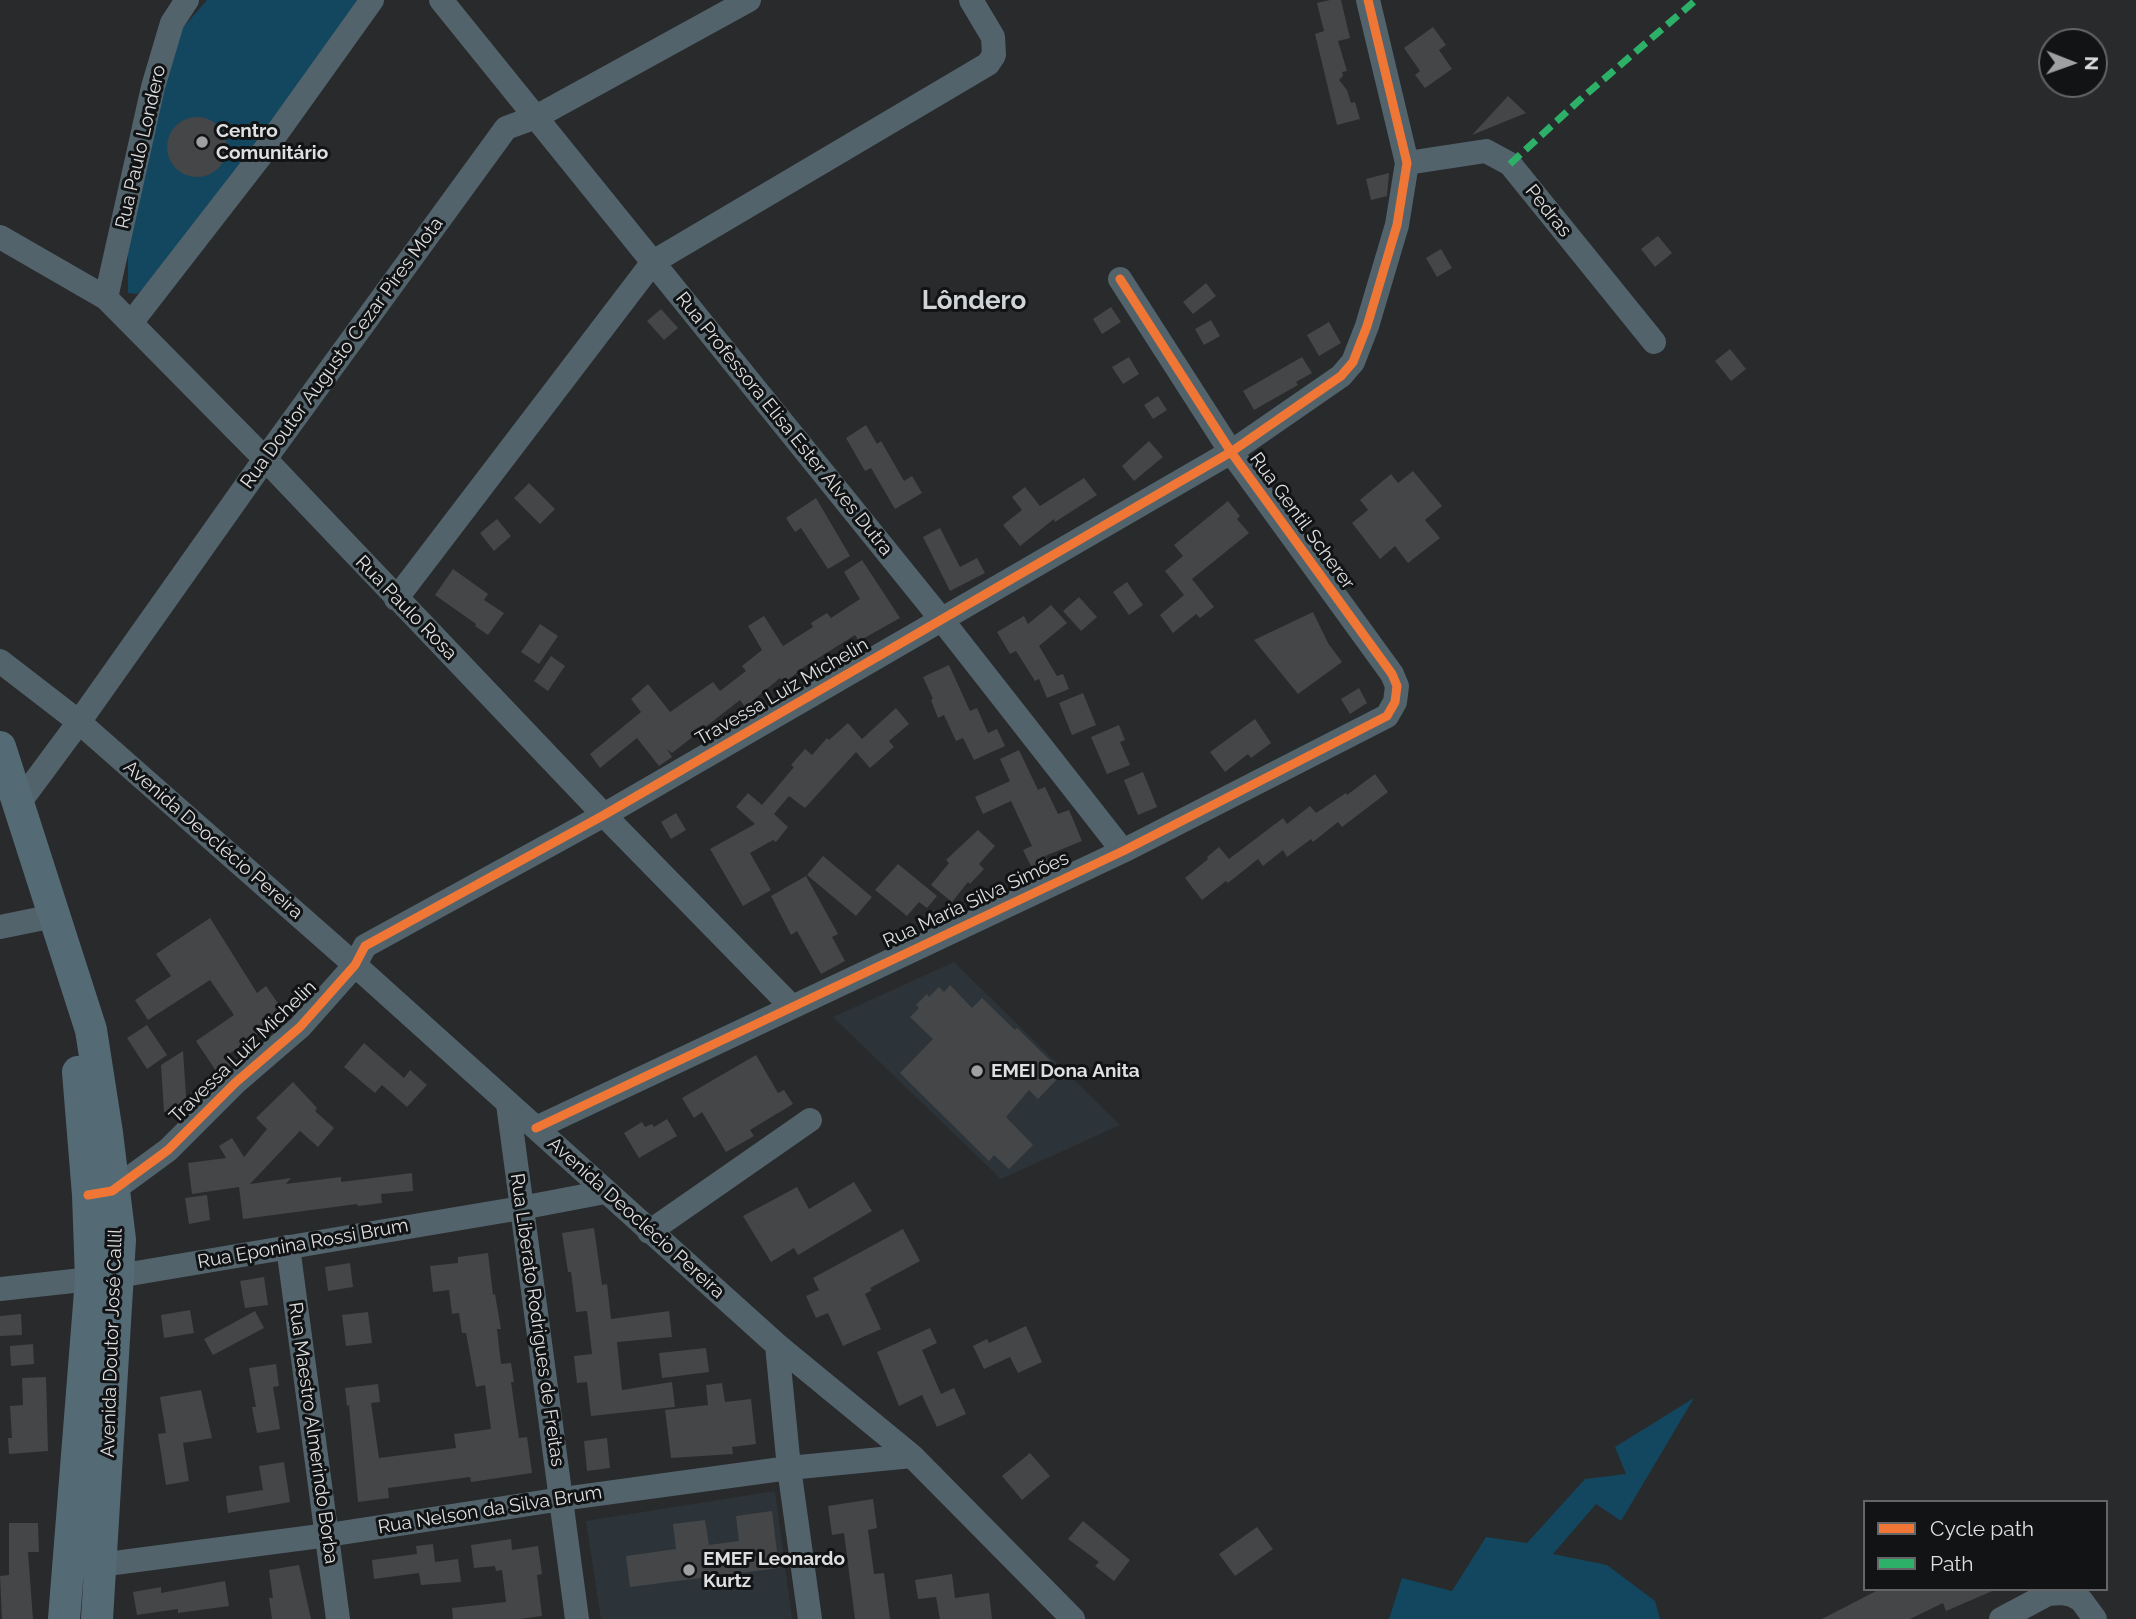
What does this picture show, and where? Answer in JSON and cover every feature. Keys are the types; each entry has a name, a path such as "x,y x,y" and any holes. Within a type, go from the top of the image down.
{"main road":[{"name":"Avenida Doutor José Callil","path":"0,747 9,808 45,918 91,1030 107,1133 100,1193 120,1241 105,1277 68,1567 64,1619"},
{"name":"Avenida Doutor José Callil","path":"97,1619 105,1277"}],"street":[{"name":"Rua Paulo Londero","path":"106,298 153,87 172,23 187,0"},
{"path":"131,323 259,158 372,0"},
{"name":"Rua Professora Elisa Ester Alves Dutra","path":"441,0 942,620 1123,851"},
{"name":"Rua Doutor Augusto Cezar Pires Mota","path":"9,808 79,722 265,459 506,128 536,117 749,0"},
{"path":"397,598 653,262 988,64 993,55 993,37 971,0"},
{"path":"1368,0 1406,163"},
{"name":"Pedras","path":"1406,163 1486,151 1510,164 1654,342"},
{"name":"Travessa Luiz Michelin","path":"100,1193 168,1150 235,1083 300,1027 355,965 365,946 604,815 1230,452 1341,376 1353,362 1361,345 1397,225 1406,163"},
{"name":"Rua Paulo Rosa","path":"0,237 106,298 265,459 604,815 791,1006"},
{"name":"Rua Gentil Scherer","path":"1120,279 1230,452 1392,674"},
{"name":"Avenida Deoclécio Pereira","path":"0,661 79,722 355,965 776,1345 912,1456 1073,1619"},
{"name":"Rua Maria Silva Simões","path":"536,1128 1123,851 1387,716 1395,702 1397,686 1392,674"},
{"path":"0,927 45,918"},
{"name":"Rua Liberato Rodrigues de Freitas","path":"508,1104 577,1619"},
{"path":"649,1232 810,1120"},
{"name":"Rua Eponina Rossi Brum","path":"0,1289 105,1277 605,1192"},
{"name":"Rua Maestro Almerindo Borba","path":"288,1247 338,1619"},
{"path":"776,1345 789,1468 810,1619"},
{"name":"Rua Nelson da Silva Brum","path":"68,1567 328,1535 789,1468 912,1456"},
{"path":"2001,1619 2048,1594 2061,1592 2081,1600 2095,1619"}],"shaded area":[{"path":"207,0 360,0 254,154 157,276 137,294 128,293 128,251 148,128 180,31"},
{"name":"EMEI Dona Anita","path":"954,962 1120,1125 1001,1179 833,1017"},
{"path":"1694,1398 1621,1521 1596,1504 1553,1554 1607,1565 1655,1601 1660,1619 1389,1619 1402,1578 1452,1591 1486,1537 1527,1543 1585,1479 1626,1474 1615,1447"},
{"name":"EMEF Leonardo Kurtz","path":"775,1491 792,1619 601,1619 586,1521"}],"building":[{"path":"1341,0 1350,38 1338,41 1347,71 1342,72 1343,76 1339,80 1347,90 1351,103 1355,102 1360,119 1337,125 1315,34 1324,31 1317,3"},
{"path":"1433,27 1446,45 1439,50 1452,69 1425,88 1415,75 1420,71 1404,48"},
{"path":"1508,96 1526,113 1472,135"},
{"path":"197,117 214,122 222,130 227,147 222,164 214,172 197,177 180,172 172,164 167,147 172,130 180,122"},
{"path":"1389,173 1387,196 1371,200 1366,179"},
{"path":"1658,236 1672,253 1655,267 1641,249"},
{"path":"1441,249 1452,268 1437,277 1426,258"},
{"path":"1206,283 1216,296 1193,314 1183,302"},
{"path":"1111,307 1121,322 1102,334 1093,319"},
{"path":"661,309 678,328 664,340 647,321"},
{"path":"1211,320 1220,336 1204,345 1195,329"},
{"path":"1329,322 1341,343 1319,356 1307,335"},
{"path":"1730,349 1746,369 1731,381 1715,361"},
{"path":"1129,357 1139,374 1123,384 1112,367"},
{"path":"1302,357 1312,373 1296,382 1298,385 1254,410 1243,391"},
{"path":"1158,396 1167,410 1153,419 1144,405"},
{"path":"866,425 877,444 881,441 904,481 912,476 922,493 895,509 871,468 865,471 846,438"},
{"path":"1149,441 1163,457 1134,481 1122,466"},
{"path":"1413,471 1442,506 1425,520 1440,538 1408,563 1395,546 1380,559 1352,523 1368,510 1360,500 1391,474 1398,483"},
{"path":"1084,478 1097,495 1055,522 1054,519 1020,546 1003,525 1022,510 1012,497 1025,487 1040,506"},
{"path":"529,483 555,509 540,524 514,498"},
{"path":"816,498 850,556 828,569 801,528 795,532 786,518"},
{"path":"1228,501 1240,516 1237,519 1249,533 1192,579 1214,607 1200,618 1196,614 1173,633 1160,615 1184,595 1165,571 1183,556 1174,545"},
{"path":"497,519 511,536 494,551 480,533"},
{"path":"940,528 960,567 977,558 985,573 950,591 923,537"},
{"path":"862,560 900,618 859,641 855,635 784,683 780,678 745,707 740,700 672,753 667,749 672,757 659,766 637,738 600,768 590,754 641,712 631,699 648,684 670,712 713,682 720,691 746,671 742,666 762,650 748,626 764,616 783,646 813,627 811,623 827,613 831,618 860,599 844,572"},
{"path":"453,569 488,594 484,600 504,613 488,635 435,595"},
{"path":"1127,582 1143,605 1129,615 1113,592"},
{"path":"1079,597 1097,617 1081,631 1063,611"},
{"path":"1051,605 1067,623 1039,646 1057,676 1063,674 1069,689 1047,698 1039,679 1035,681 1016,651 1010,654 997,632 1024,616 1028,624"},
{"path":"1313,612 1328,643 1342,662 1298,694 1254,640"},
{"path":"540,624 558,636 539,664 521,652"},
{"path":"551,656 565,666 548,691 534,681"},
{"path":"949,665 970,711 977,708 988,733 997,729 1005,746 974,760 963,738 956,741 944,715 938,718 923,677"},
{"path":"1359,688 1367,703 1350,714 1341,699"},
{"path":"1083,693 1096,725 1072,735 1059,703"},
{"path":"896,708 909,724 889,741 894,747 870,768 856,752 805,808 789,796 774,814 788,827 776,842 773,840 750,853 771,890 743,906 710,849 755,824 736,807 748,793 762,805 794,767 791,765 805,749 812,755 827,738 829,740 848,723 862,739"},
{"path":"1255,719 1271,743 1251,758 1248,754 1225,772 1210,752"},
{"path":"1119,725 1125,740 1120,742 1130,765 1107,774 1091,737"},
{"path":"1019,750 1038,790 1045,787 1058,814 1069,810 1082,841 1045,856 1048,861 1032,868 1023,850 1032,846 1011,801 983,814 975,797 1010,781 1000,759"},
{"path":"1143,772 1157,807 1138,815 1124,780"},
{"path":"1375,774 1388,792 1342,827 1338,822 1313,842 1311,839 1287,857 1283,850 1263,866 1258,859 1202,900 1185,878 1219,847 1229,859 1283,818 1287,824 1310,806 1316,813"},
{"path":"676,813 686,830 671,839 661,822"},
{"path":"978,830 995,846 979,864 984,869 970,884 968,882 952,902 931,885 949,863 946,860"},
{"path":"823,856 872,897 856,916 807,875"},
{"path":"898,864 937,896 927,908 919,902 907,916 875,890"},
{"path":"806,876 838,934 832,937 845,961 821,974 797,931 791,935 771,896"},
{"path":"210,918 257,993 266,986 282,1009 266,1020 270,1026 226,1056 232,1065 218,1074 196,1041 234,1015 210,980 148,1020 135,1000 171,976 156,954"},
{"path":"950,985 972,1008 982,998 1063,1073 1038,1099 1029,1090 1006,1117 1033,1145 1009,1169 994,1155 989,1161 900,1073 933,1039 910,1017 919,1008 916,1005 927,994 929,997 939,987 944,992"},
{"path":"147,1025 167,1055 147,1069 127,1038"},
{"path":"364,1043 404,1078 410,1070 427,1085 407,1107 382,1085 375,1093 344,1067"},
{"path":"183,1051 187,1110 164,1112 161,1065"},
{"path":"756,1055 778,1093 784,1090 793,1104 750,1130 754,1136 726,1152 702,1112 694,1118 682,1098"},
{"path":"293,1082 317,1108 315,1111 334,1128 318,1147 300,1131 250,1184 291,1178 286,1184 341,1177 341,1182 412,1173 413,1191 381,1194 382,1203 243,1219 239,1187 192,1194 188,1163 226,1158 219,1146 232,1138 244,1157 267,1129 256,1118"},
{"path":"667,1119 677,1136 639,1158 624,1133 642,1122 645,1127 652,1124 654,1127"},
{"path":"854,1182 872,1211 798,1255 794,1248 771,1262 743,1216 797,1187 809,1209"},
{"path":"207,1195 210,1220 189,1224 185,1198"},
{"path":"594,1228 602,1285 607,1284 611,1319 669,1311 672,1337 617,1342 622,1390 672,1382 675,1407 591,1416 587,1382 577,1383 574,1356 592,1354 587,1311 576,1312 562,1233"},
{"path":"903,1229 920,1261 870,1288 872,1290 865,1294 881,1329 843,1346 828,1313 816,1318 806,1296 819,1290 813,1278"},
{"path":"488,1253 493,1295 495,1294 501,1329 497,1329 501,1364 511,1363 519,1438 527,1437 532,1473 471,1482 470,1477 388,1488 389,1498 358,1502 345,1388 378,1384 380,1402 371,1403 379,1458 456,1448 454,1434 491,1429 485,1385 476,1387 466,1333 462,1333 459,1313 452,1314 449,1290 433,1292 430,1266 458,1263 458,1257"},
{"path":"350,1263 353,1287 328,1291 325,1267"},
{"path":"264,1277 268,1305 245,1308 240,1281"},
{"path":"190,1310 194,1333 164,1338 161,1315"},
{"path":"255,1311 264,1328 213,1355 204,1339"},
{"path":"368,1312 372,1343 346,1346 342,1315"},
{"path":"21,1314 22,1335 0,1336 0,1316"},
{"path":"1026,1326 1042,1362 1018,1373 1010,1357 984,1369 973,1346 987,1339 989,1343"},
{"path":"930,1328 937,1343 922,1350 941,1394 954,1388 966,1414 937,1427 922,1395 899,1406 877,1352"},
{"path":"33,1344 34,1364 11,1366 10,1346"},
{"path":"706,1348 709,1372 662,1378 659,1353"},
{"path":"276,1364 279,1386 273,1387 280,1429 257,1433 252,1407 256,1407 249,1368"},
{"path":"46,1377 48,1451 9,1454 8,1438 12,1438 10,1406 23,1405 22,1378"},
{"path":"722,1383 725,1402 751,1399 756,1444 732,1447 733,1454 671,1458 665,1410 708,1405 706,1385"},
{"path":"201,1390 212,1438 183,1443 189,1481 166,1485 158,1434 166,1433 160,1397"},
{"path":"607,1438 610,1468 587,1471 584,1441"},
{"path":"1030,1453 1050,1476 1022,1500 1002,1476"},
{"path":"284,1462 290,1502 228,1513 226,1496 263,1490 259,1466"},
{"path":"873,1499 877,1528 868,1530 874,1574 884,1573 890,1619 855,1619 844,1533 832,1535 828,1506"},
{"path":"772,1511 779,1568 630,1587 626,1556 676,1549 673,1524 705,1520 709,1545 739,1541 736,1516"},
{"path":"1083,1521 1130,1560 1114,1581 1095,1566 1099,1562 1068,1539"},
{"path":"9,1523 38,1523 39,1552 28,1552 33,1619 2,1619 0,1576 9,1575"},
{"path":"1257,1527 1273,1549 1235,1576 1219,1554"},
{"path":"511,1539 512,1550 538,1546 542,1574 537,1575 542,1616 520,1619 453,1619 452,1608 506,1602 502,1570 496,1571 495,1566 474,1568 471,1545"},
{"path":"433,1544 435,1562 458,1559 461,1582 421,1585 419,1573 374,1579 372,1560 417,1554 416,1546"},
{"path":"299,1565 311,1619 272,1619 269,1598 273,1598 269,1570"},
{"path":"952,1574 955,1598 989,1593 992,1619 940,1619 936,1597 918,1599 915,1580"},
{"path":"225,1581 229,1606 137,1615 133,1592 161,1587 161,1593"},
{"path":"1876,1591 1992,1591 1946,1611 1943,1603 1910,1619 1822,1619"}],"marked path":[{"path":"1510,164 1696,0"}],"cycle path":[{"path":"88,1195 112,1191 168,1150 235,1083 300,1027 355,965 365,946 604,815 1231,452 1341,376 1353,362 1367,326 1397,225 1407,163 1368,0"},
{"path":"536,1128 1123,851 1387,716 1395,702 1397,686 1392,674 1231,452 1120,279"}],"place":[{"name":"Centro Comunitário","path":"202,142"},
{"name":"EMEI Dona Anita","path":"977,1071"},
{"name":"EMEF Leonardo Kurtz","path":"689,1570"}],"district":[{"name":"Lôndero","path":"974,301"}]}
